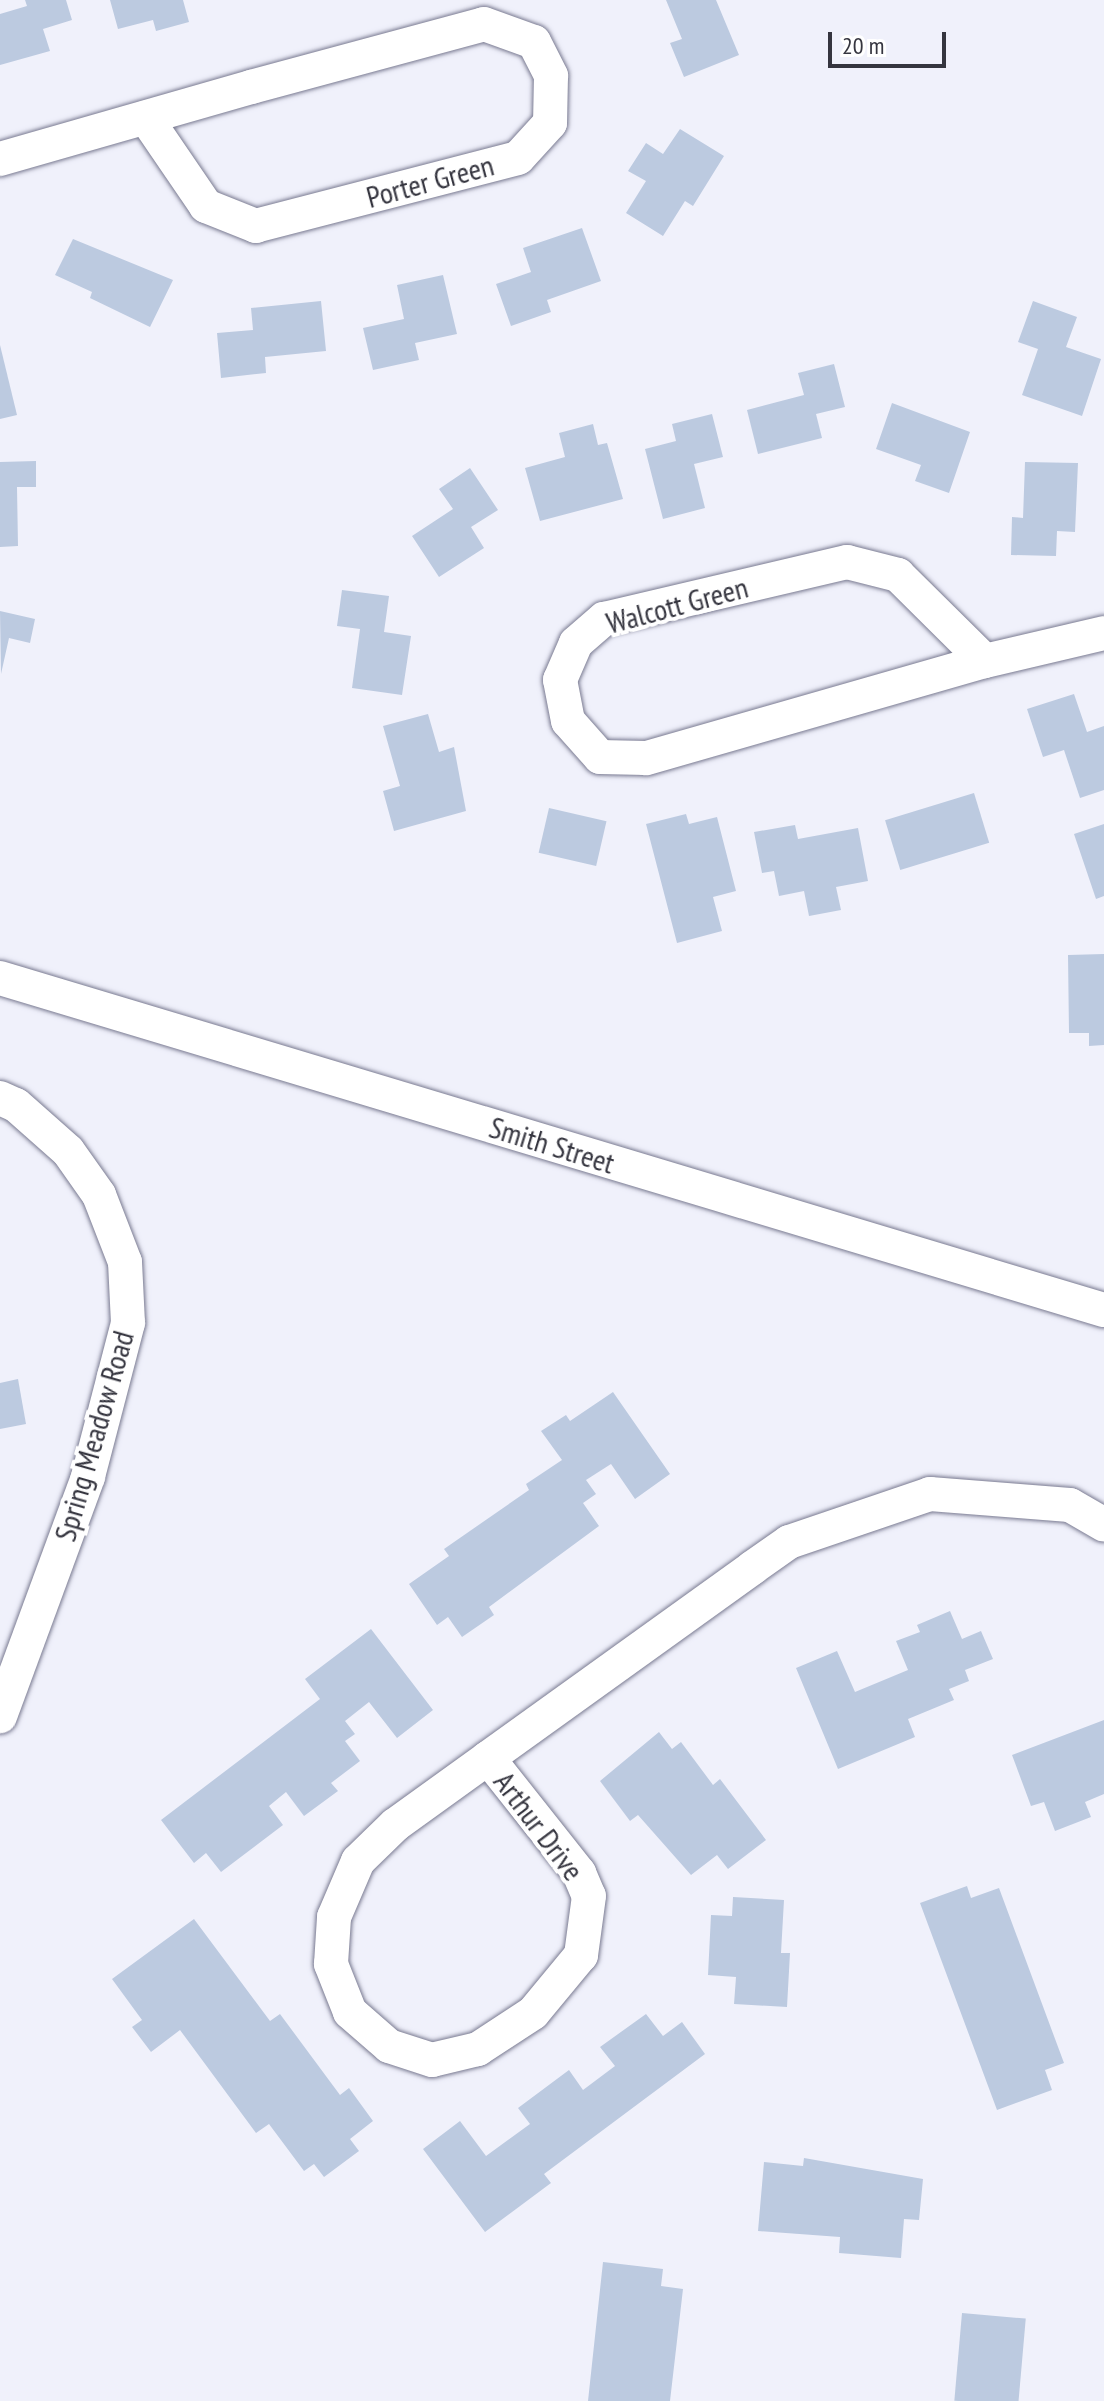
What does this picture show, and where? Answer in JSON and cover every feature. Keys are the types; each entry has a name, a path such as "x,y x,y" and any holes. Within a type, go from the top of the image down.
{"street":[{"name":"Porter Green","path":"0,159 146,118 484,24 534,42 551,76 550,123 518,158 256,226 206,206 146,118"},
{"name":"Walcott Green","path":"985,661 898,575 847,562 604,619 576,643 560,680 568,721 600,757 646,758 985,661 1104,633"},
{"name":"Smith Street","path":"0,978 1104,1310"},
{"name":"Spring Meadow Road","path":"0,1098 16,1105 68,1151 96,1189 125,1262 128,1323 88,1477 0,1716"},
{"name":"Arthur Drive","path":"488,1758 579,1873 589,1896 581,1955 533,2013 478,2049 432,2060 389,2046 350,2012 331,1964 334,1917 358,1861 395,1825 488,1758 789,1542 930,1494 1070,1505 1104,1525"}],"building":[{"path":"25,0 66,0 72,20 43,29 50,51 0,65 0,14 27,6"},
{"path":"110,0 183,0 189,22 156,31 153,20 118,29"},
{"path":"666,0 716,0 739,55 684,77 670,43 682,39"},
{"path":"680,129 724,156 693,206 685,201 663,236 626,213 646,181 628,171 646,143 663,154"},
{"path":"582,228 601,281 547,300 551,312 511,326 496,284 531,272 523,248"},
{"path":"73,239 173,280 150,327 90,298 92,292 55,275"},
{"path":"443,275 457,334 415,343 419,360 373,370 363,328 404,319 397,285"},
{"path":"321,301 326,351 265,357 266,373 221,378 217,333 253,330 251,308"},
{"path":"1033,301 1077,317 1066,347 1101,359 1082,416 1022,395 1038,349 1018,342"},
{"path":"0,345 17,415 0,419"},
{"path":"834,364 845,407 816,414 822,438 758,454 747,410 804,395 798,373"},
{"path":"892,403 970,432 949,493 915,481 921,465 876,449"},
{"path":"712,414 723,457 694,464 705,508 663,519 645,449 676,441 672,424"},
{"path":"593,424 598,445 607,443 623,499 540,521 525,468 565,457 559,433"},
{"path":"36,461 36,487 17,487 18,546 0,547 0,462"},
{"path":"1025,462 1078,463 1075,532 1057,531 1056,556 1011,555 1012,517 1023,518"},
{"path":"470,468 498,510 471,527 484,548 439,577 412,536 453,509 439,489"},
{"path":"342,590 389,596 384,632 411,636 402,695 352,688 360,629 337,626"},
{"path":"0,611 35,619 30,643 9,638 1,674"},
{"path":"1074,694 1087,732 1104,726 1104,790 1080,798 1064,750 1043,757 1027,709"},
{"path":"428,714 439,752 454,747 466,811 394,831 383,791 400,786 383,726"},
{"path":"974,793 989,843 900,870 885,820"},
{"path":"549,808 606,821 596,866 539,853"},
{"path":"686,814 689,824 717,817 736,891 713,897 722,931 677,943 646,824"},
{"path":"1104,824 1104,896 1096,899 1074,834"},
{"path":"795,825 798,839 858,828 868,881 836,887 841,910 809,916 804,891 779,896 774,871 762,873 754,832"},
{"path":"1104,954 1104,1045 1089,1046 1089,1033 1069,1033 1068,955"},
{"path":"18,1379 26,1424 0,1429 0,1383"},
{"path":"613,1392 670,1474 635,1499 611,1464 586,1480 596,1494 583,1503 599,1526 489,1607 494,1615 462,1637 448,1617 437,1625 409,1584 449,1556 444,1549 529,1490 526,1484 562,1460 541,1431 566,1415 570,1421"},
{"path":"950,1611 962,1639 981,1631 993,1659 965,1670 969,1681 949,1689 954,1700 908,1719 915,1737 838,1769 796,1668 837,1651 855,1692 908,1670 896,1641 920,1632 917,1625"},
{"path":"371,1629 433,1710 397,1738 369,1702 345,1721 355,1734 345,1741 360,1761 331,1783 338,1791 304,1816 286,1792 269,1806 283,1825 221,1872 206,1853 194,1863 161,1820 320,1699 305,1679"},
{"path":"1104,1720 1104,1794 1085,1802 1091,1817 1055,1831 1044,1802 1031,1806 1012,1755"},
{"path":"659,1732 672,1749 681,1742 713,1785 720,1779 766,1840 728,1869 717,1855 691,1875 638,1815 630,1821 600,1781"},
{"path":"967,1886 971,1898 999,1888 1064,2063 1045,2070 1052,2090 997,2110 920,1903"},
{"path":"733,1897 784,1900 781,1953 790,1953 787,2007 734,2004 736,1977 708,1975 711,1915 732,1916"},
{"path":"194,1919 270,2021 280,2014 340,2095 349,2088 373,2121 350,2139 359,2151 324,2177 314,2164 304,2171 269,2124 256,2133 180,2030 151,2052 132,2027 142,2020 112,1979"},
{"path":"646,2014 663,2036 682,2022 705,2054 544,2174 551,2183 485,2232 423,2149 460,2121 486,2156 530,2124 518,2108 569,2070 583,2090 615,2066 600,2047"},
{"path":"804,2158 923,2179 919,2220 904,2219 901,2258 839,2253 840,2237 758,2231 764,2162 803,2166"},
{"path":"603,2262 663,2269 661,2286 683,2289 670,2401 588,2401"},
{"path":"962,2313 1026,2319 1019,2401 954,2401"}]}
